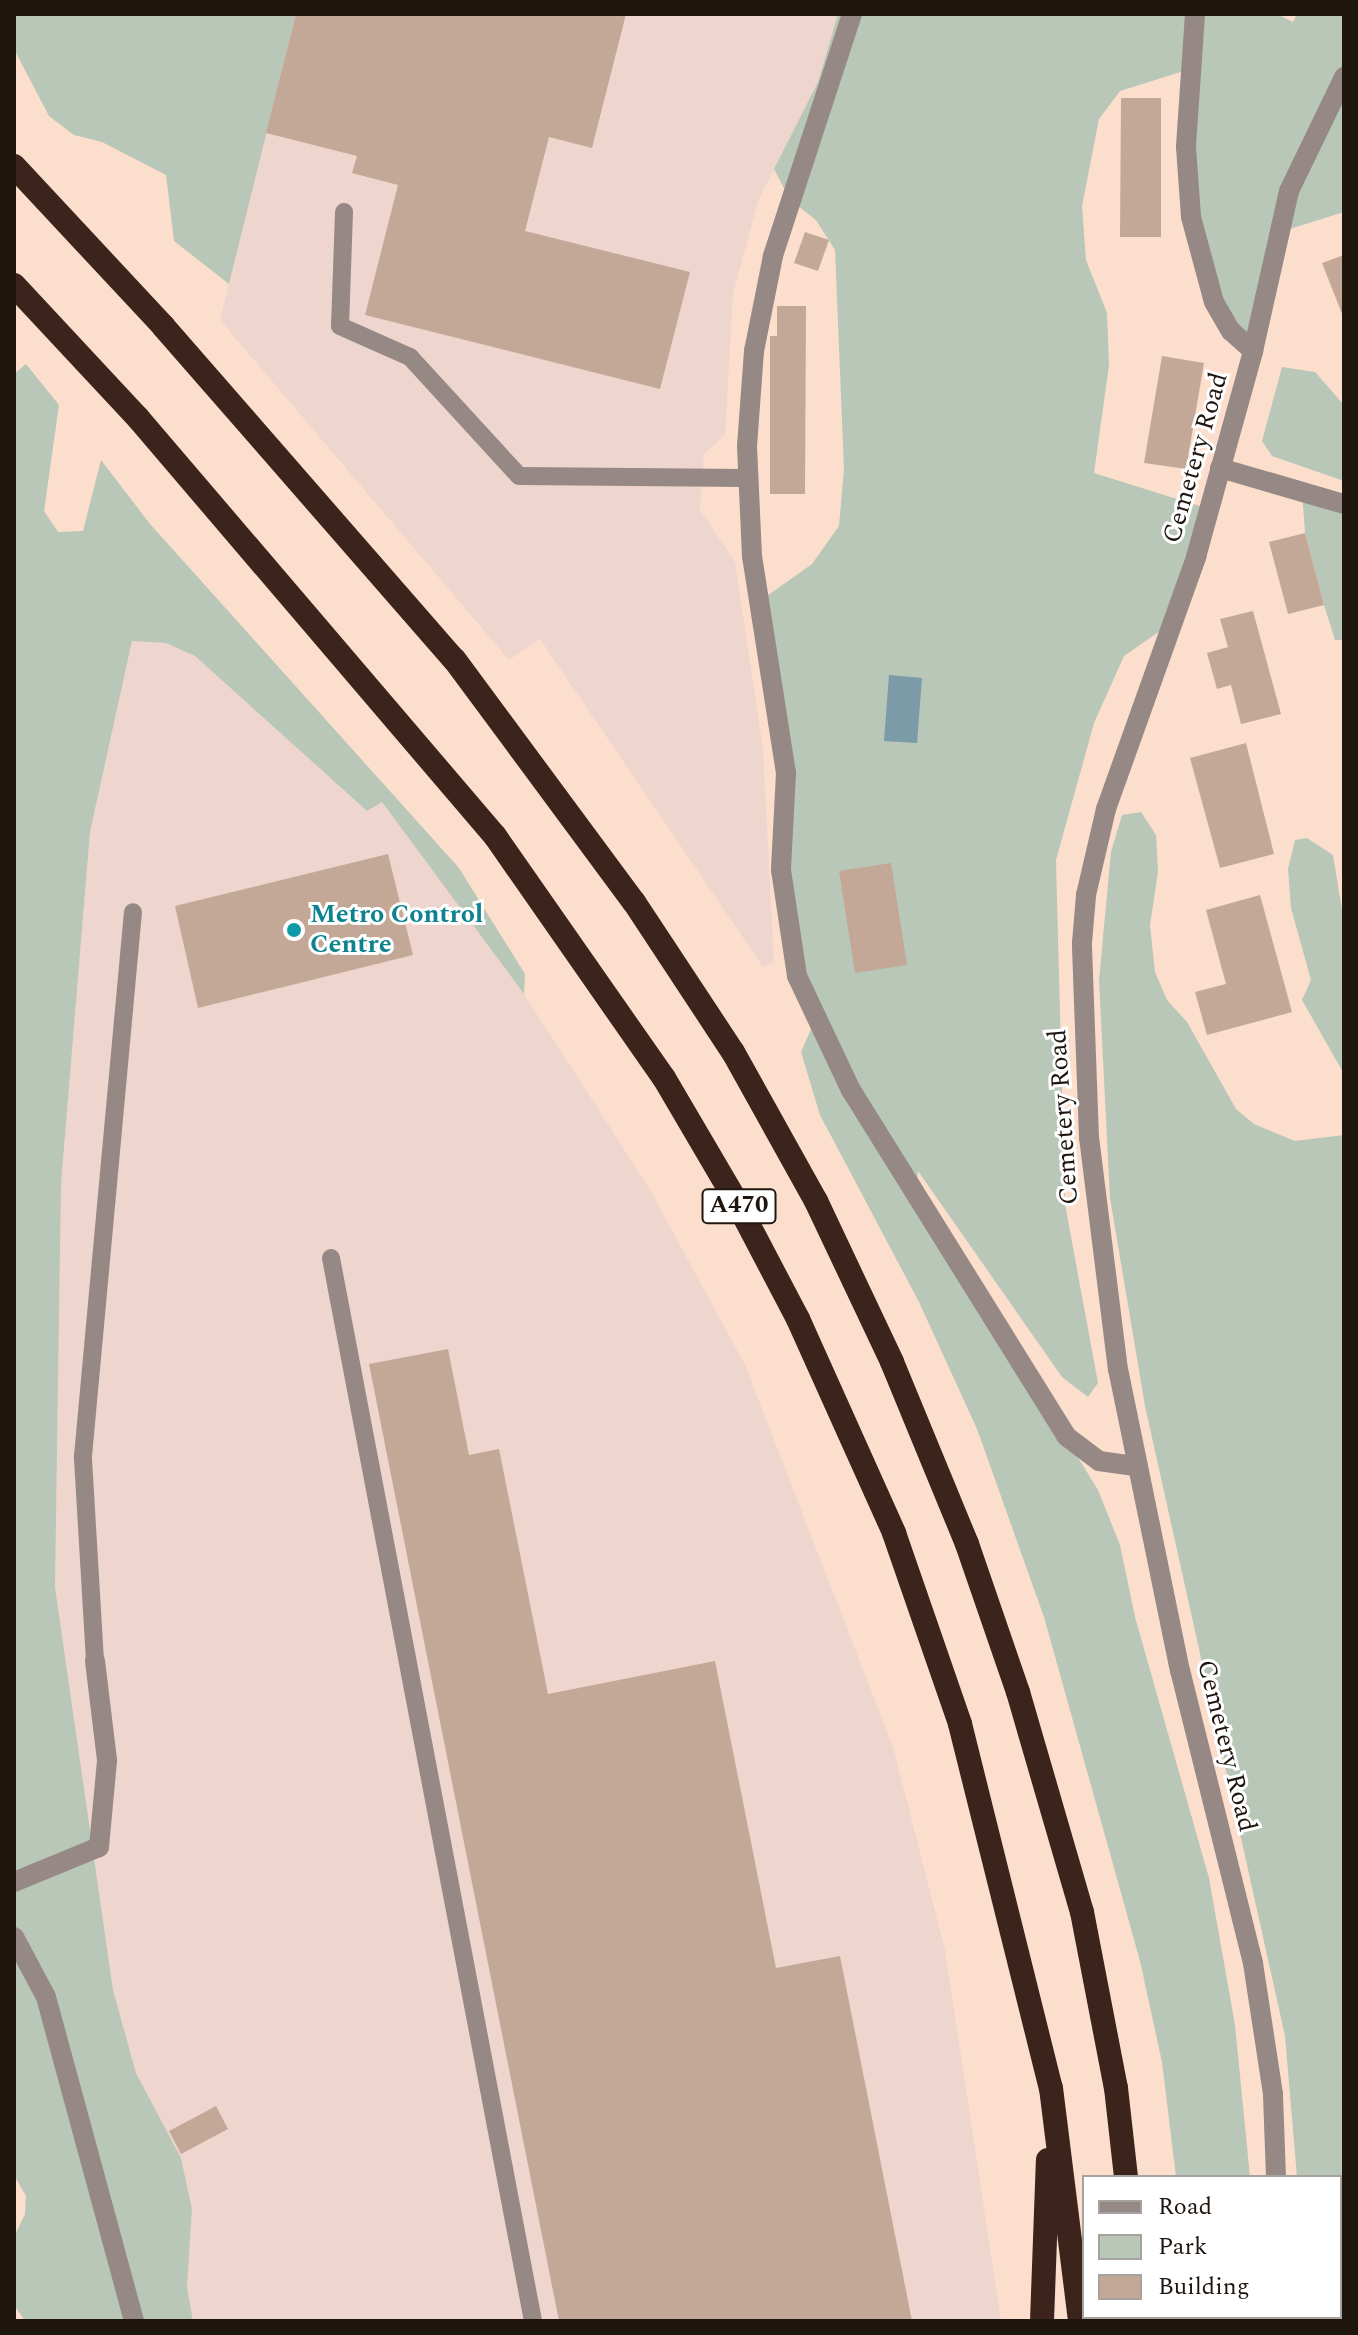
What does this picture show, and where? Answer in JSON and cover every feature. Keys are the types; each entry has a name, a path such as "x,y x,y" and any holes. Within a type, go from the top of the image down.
{"highway":[{"name":"A470","path":"14,166 163,326 454,659 634,902 733,1052 801,1174 892,1362 967,1544 1018,1692 1082,1912 1116,2088 1126,2175"},
{"name":"A470","path":"14,285 169,453 495,836 664,1078 735,1199 798,1319 894,1533 960,1724 1051,2088 1080,2321"},
{"path":"1042,2321 1051,2088"}],"street":[{"path":"852,14 773,256 754,351 746,478 752,556 786,773 781,870 797,976 851,1090 1066,1436 1099,1461 1135,1466"},
{"path":"1195,14 1186,147 1191,217 1214,302 1231,331 1253,351"},
{"name":"Cemetery Road","path":"1276,2175 1273,2094 1253,1963 1135,1466 1092,1165 1083,931 1086,895 1120,761 1196,557 1253,351 1289,191 1338,103 1344,77"},
{"path":"1220,468 1344,504"},
{"path":"14,1882 99,1847 107,1760 95,1661"},
{"path":"14,1937 46,1997 134,2321"}],"lane":[{"path":"344,212 340,326 410,357 519,476 746,478"},
{"path":"95,1661 83,1456 109,1134 133,912"},
{"path":"331,1258 533,2321"}],"shaded area":[{"path":"296,14 838,14 818,82 758,201 733,294 725,435 704,454 702,479 700,510 735,562 763,749 774,962 763,967 540,639 509,660 220,320"},
{"path":"132,641 166,643 195,656 367,811 382,801 524,994 649,1188 745,1365 893,1747 945,1950 1001,2321 193,2321 187,2287 192,2209 181,2158 136,2073 113,1990 55,1587 61,1184 90,832"}],"green space":[{"path":"14,14 296,14 229,284 174,241 166,175 102,142 74,135 49,116 14,49"},
{"path":"838,14 1277,14 1293,22 1297,14 1344,14 1344,212 1280,232 1253,351 1200,259 1187,70 1120,91 1099,119 1082,206 1086,260 1107,313 1109,365 1094,473 1209,509 1173,622 1124,656 1094,723 1056,860 1065,1204 1098,1383 1088,1397 1062,1377 918,1171 916,1194 1098,1490 1120,1545 1135,1617 1209,1878 1235,2025 1250,2175 1176,2175 1162,2062 1140,1961 1044,1617 977,1429 919,1302 820,1115 801,1052 815,1020 786,920 786,773 760,601 812,564 839,526 844,469 835,250 816,220 790,200 774,169 818,82"},
{"path":"26,364 59,405 44,511 58,532 83,531 101,460 150,524 459,868 525,974 524,994 382,802 367,811 195,656 166,643 132,641 90,832 61,1184 55,1587 113,1990 136,2073 181,2158 192,2209 187,2287 193,2321 25,2321 14,2305 14,2237 25,2214 26,2196 14,2175 14,374"},
{"path":"1282,367 1315,372 1344,405 1344,481 1272,456 1262,441"},
{"path":"1302,492 1344,504 1344,640 1335,640 1324,605 1305,533"},
{"path":"1141,812 1156,835 1158,872 1150,925 1155,972 1167,1000 1187,1022 1236,1109 1254,1124 1295,1141 1344,1135 1344,2321 1300,2321 1342,2319 1342,2175 1297,2175 1285,2036 1145,1406 1110,1198 1099,980 1111,852 1122,815"},
{"path":"1307,838 1333,855 1344,922 1344,1074 1302,1000 1311,980 1291,908 1288,869 1295,840"}],"water":[{"path":"889,675 922,678 917,743 884,741"}],"building":[{"path":"296,14 626,14 592,148 549,137 525,231 690,272 660,389 365,315 398,185 352,173 357,156 266,133"},
{"path":"1121,98 1161,98 1161,237 1120,237"},
{"path":"805,232 829,240 818,271 794,263"},
{"path":"1344,255 1344,319 1322,263"},
{"path":"777,306 806,306 805,494 770,494 770,336 777,336"},
{"path":"1162,356 1204,363 1186,469 1144,463"},
{"path":"1305,533 1324,605 1288,614 1269,542"},
{"path":"1253,611 1281,714 1241,724 1231,685 1217,689 1207,653 1228,647 1220,619"},
{"path":"1246,743 1274,854 1220,868 1190,758"},
{"name":"Metro Control Centre","path":"388,854 413,955 198,1008 175,906"},
{"path":"891,863 907,965 855,973 839,871"},
{"path":"1260,895 1292,1012 1207,1035 1195,992 1226,984 1206,910"},
{"path":"448,1349 469,1455 499,1449 548,1694 715,1661 776,1968 840,1956 912,2321 559,2321 369,1364"},
{"path":"216,2106 228,2129 181,2154 169,2131"}],"place":[{"name":"Metro Control Centre","path":"294,930"}]}
